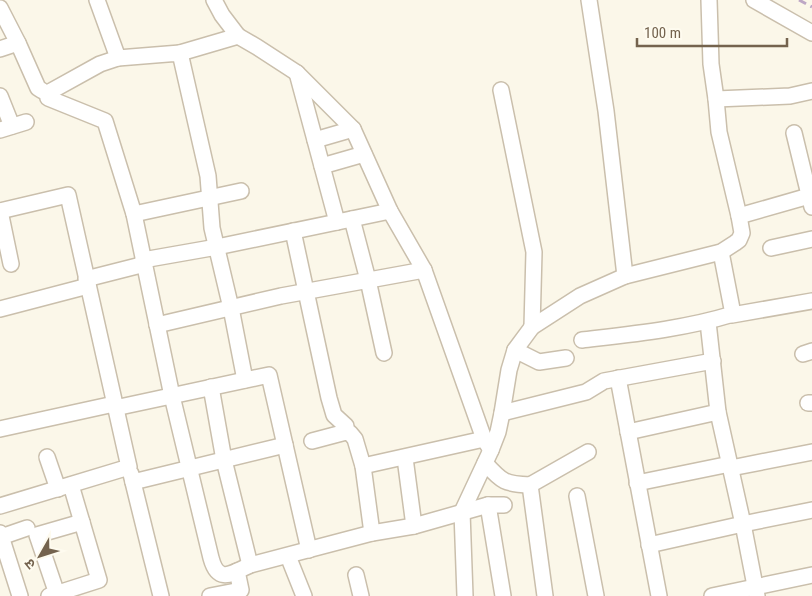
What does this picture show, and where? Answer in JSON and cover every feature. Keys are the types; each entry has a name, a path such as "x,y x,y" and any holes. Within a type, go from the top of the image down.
{"street":[{"path":"97,0 118,58"},
{"path":"214,0 222,15 238,36 296,73 353,129 390,211 424,270 495,474 512,484 530,485 588,452"},
{"path":"589,0 606,111 625,276"},
{"path":"465,596 462,512 487,451 498,432 509,370 515,350 532,327 580,296 625,276 721,252 735,244 742,233 719,132 711,64 710,0"},
{"path":"754,0 812,32"},
{"path":"0,8 38,88 47,93 100,64 118,58 180,53 238,36"},
{"path":"0,48 18,43"},
{"path":"180,53 208,176 212,228 231,308 245,380"},
{"path":"296,73 322,166 368,280 384,353"},
{"path":"501,90 534,252 532,327"},
{"path":"716,99 790,96 812,91"},
{"path":"0,96 13,126"},
{"path":"48,98 105,121 134,214 172,396 214,568 218,573 223,575 372,534 414,526 488,506 504,505"},
{"path":"315,140 353,129"},
{"path":"739,216 810,201 807,163 794,133"},
{"path":"322,166 364,154"},
{"path":"134,214 241,191"},
{"path":"11,264 0,211 68,195 131,475 161,596"},
{"path":"0,309 144,262 390,211"},
{"path":"294,231 329,398 334,415 346,426 346,432"},
{"path":"771,248 812,239"},
{"path":"721,252 732,315"},
{"path":"157,325 306,292 424,270"},
{"path":"582,340 708,322 732,315 812,301"},
{"path":"708,322 718,412 731,466 756,592"},
{"path":"515,350 538,362 566,358"},
{"path":"502,413 586,392 604,381 712,361"},
{"path":"0,429 269,375 309,550"},
{"path":"618,378 659,596"},
{"path":"210,596 242,593 244,568 211,387"},
{"path":"628,432 718,412"},
{"path":"312,441 346,432 350,433 355,439 363,466 372,534"},
{"path":"0,506 64,487 131,475 190,469 285,445"},
{"path":"363,466 405,458 487,451"},
{"path":"637,483 812,452"},
{"path":"47,458 82,522 99,580 82,591 53,595 38,534 82,522"},
{"path":"405,458 414,526"},
{"path":"530,485 545,596"},
{"path":"578,496 596,596"},
{"path":"488,506 503,596"},
{"path":"649,545 812,510"},
{"path":"20,596 1,541 27,528"},
{"path":"288,556 304,596"},
{"path":"356,575 361,596"},
{"path":"712,596 756,592 812,575"}],"railway":[{"path":"799,0 812,7"}]}
